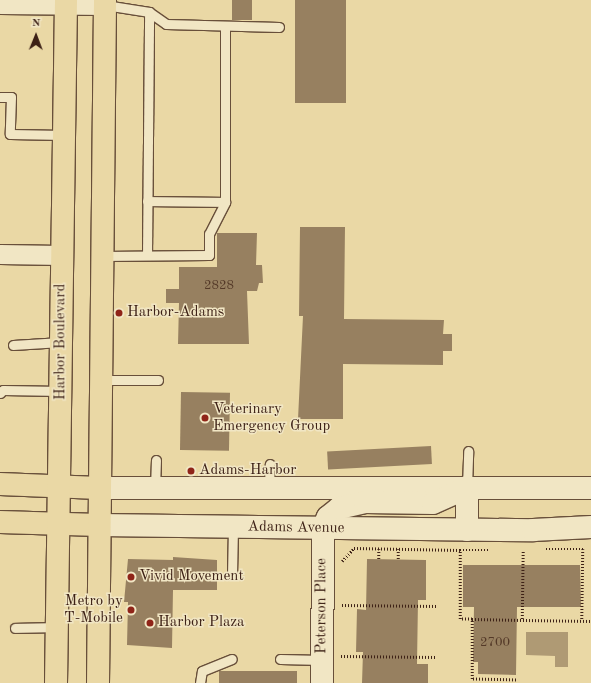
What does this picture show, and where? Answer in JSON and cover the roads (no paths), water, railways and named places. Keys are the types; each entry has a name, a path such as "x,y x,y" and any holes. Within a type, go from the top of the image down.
{"main road":[{"name":"Harbor Boulevard","path":"56,683 66,2"},
{"path":"98,683 105,3"},
{"path":"0,484 99,488 591,488"},
{"path":"323,528 328,517 339,508 365,502 433,503 467,488"},
{"path":"464,540 467,488"},
{"name":"Adams Avenue","path":"0,522 323,528 464,540 591,527"},
{"name":"Peterson Place","path":"322,683 335,659 323,528"}],"street":[{"path":"0,4 66,2 105,3"},
{"path":"0,254 62,254"}],"lane":[{"path":"105,3 149,12 166,24 279,27"},
{"path":"147,255 149,12"},
{"path":"102,256 209,255 209,234 225,202 225,26"},
{"path":"0,97 11,97 10,134 64,135"},
{"path":"147,201 225,202"},
{"path":"13,345 61,342"},
{"path":"101,380 158,380"},
{"path":"0,393 3,390 61,391"},
{"path":"467,488 468,451"},
{"path":"155,488 156,460"},
{"path":"269,487 270,464"},
{"path":"232,575 233,527"},
{"path":"15,628 56,627"},
{"path":"200,683 202,671 232,659"},
{"path":"280,659 335,659"}],"place":[{"name":"Harbor-Adams","path":"119,313"},
{"name":"Veterinary Emergency Group","path":"205,418"},
{"name":"Adams-Harbor","path":"191,471"},
{"name":"Vivid Movement","path":"131,577"},
{"name":"Metro by T-Mobile","path":"131,610"},
{"name":"Harbor Plaza","path":"150,623"}]}
